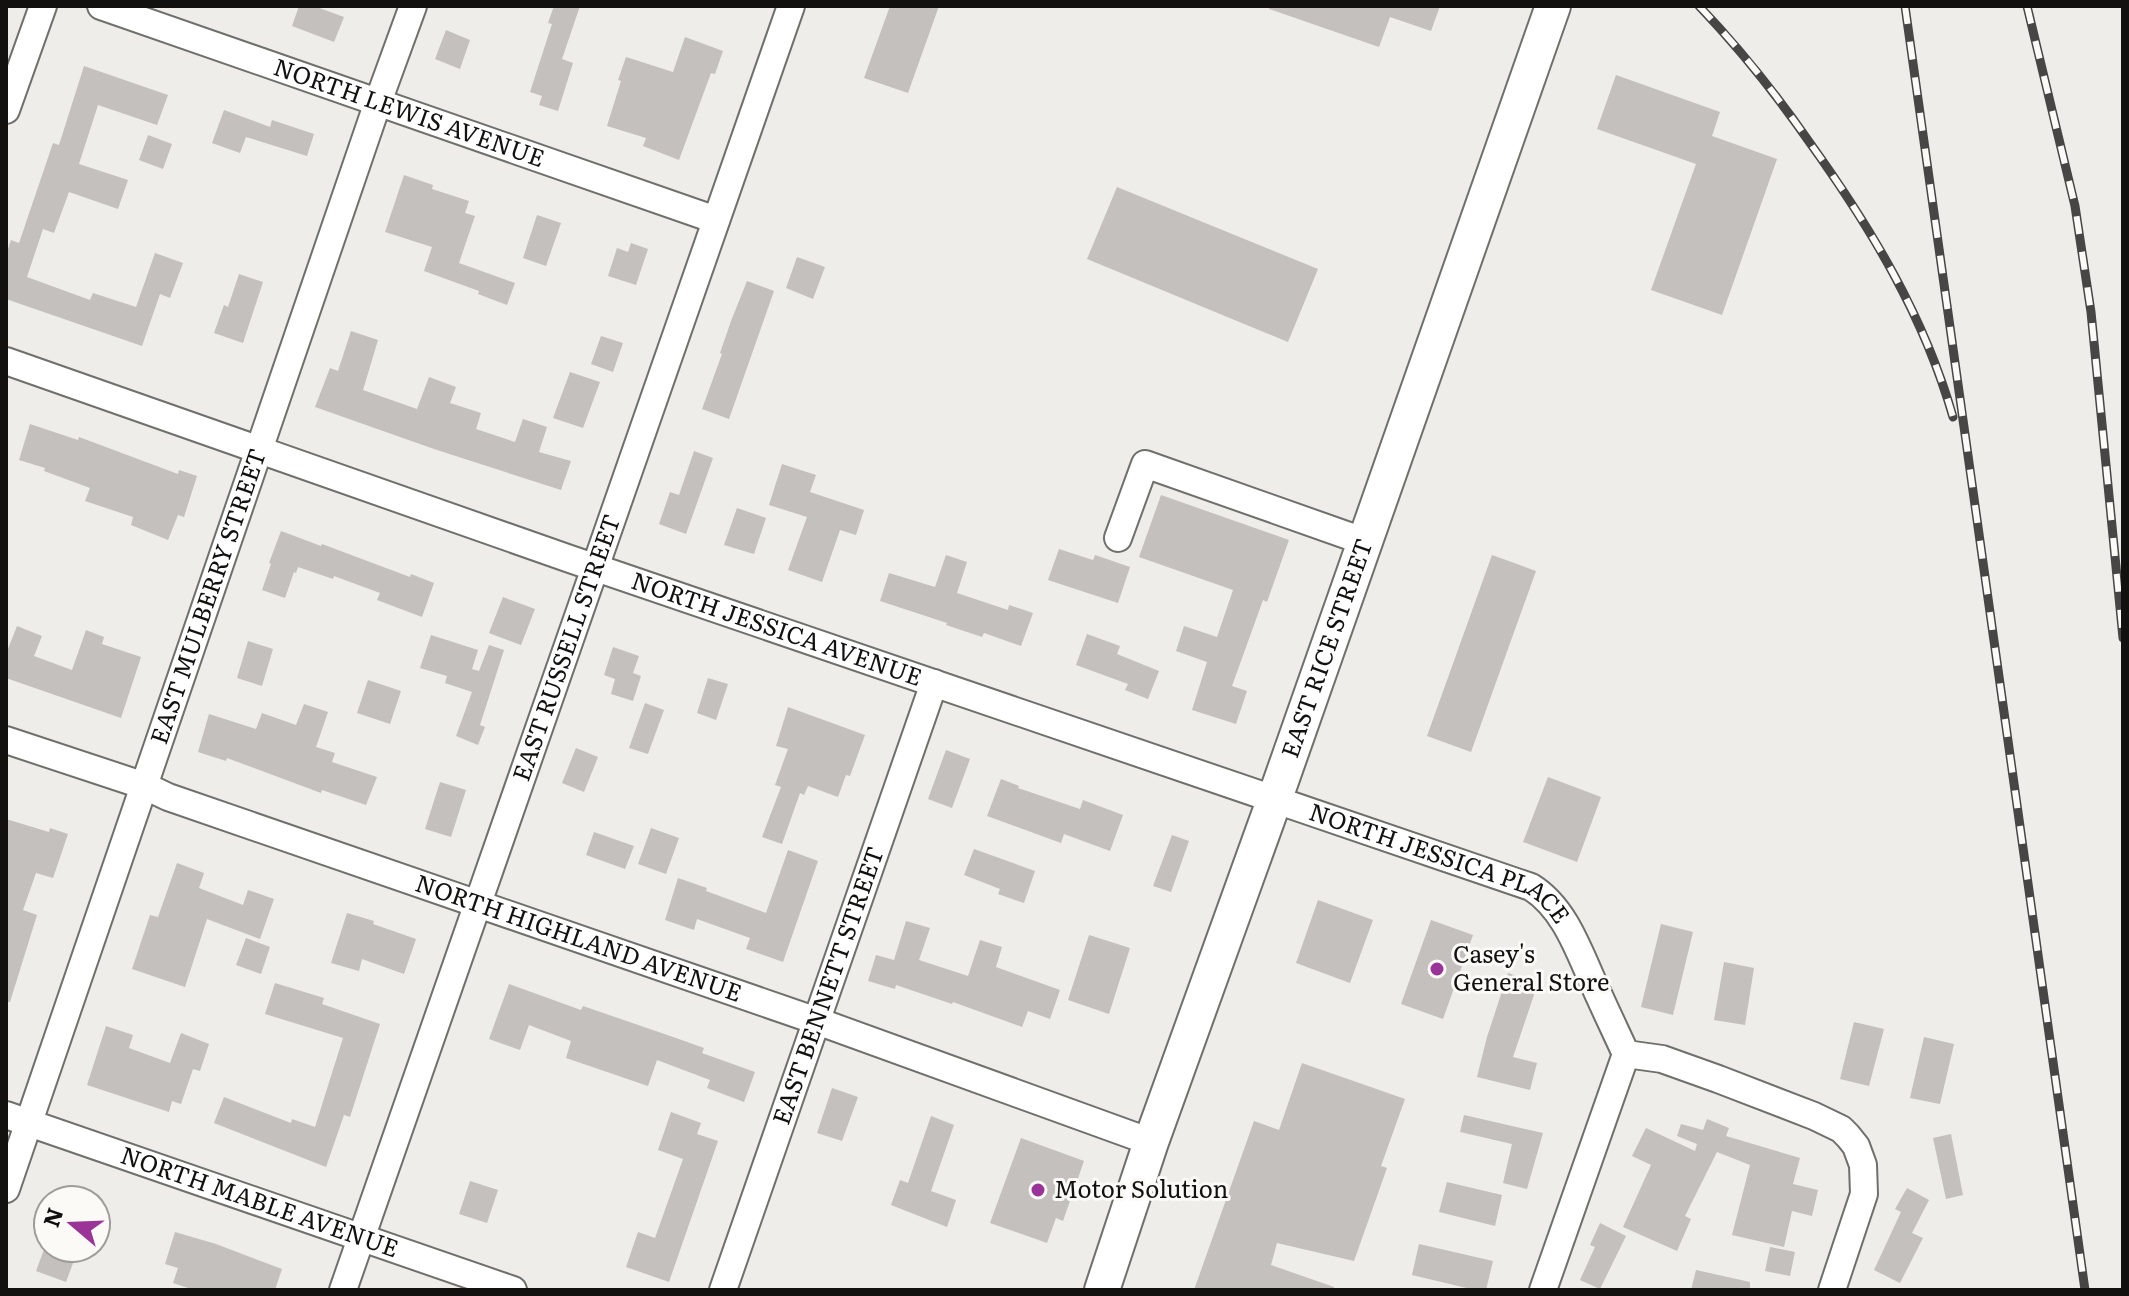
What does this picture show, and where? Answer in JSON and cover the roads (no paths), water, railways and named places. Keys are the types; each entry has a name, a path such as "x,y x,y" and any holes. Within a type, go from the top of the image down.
{"main road":[{"name":"EAST RICE STREET","path":"1102,1290 1151,1142 1366,542 1553,6"}],"street":[{"path":"6,110 43,6"},
{"name":"NORTH LEWIS AVENUE","path":"101,6 716,220"},
{"name":"EAST MULBERRY STREET","path":"6,1189 17,1119 145,786 413,6"},
{"name":"EAST RUSSELL STREET","path":"343,1290 791,6"},
{"name":"NORTH JESSICA AVENUE","path":"6,361 595,567 1275,798"},
{"path":"1118,538 1145,464 1366,542"},
{"name":"EAST BENNETT STREET","path":"723,1290 934,683"},
{"name":"NORTH HIGHLAND AVENUE","path":"6,740 817,1021 1151,1142"},
{"name":"NORTH JESSICA PLACE","path":"1275,798 1515,881 1543,895 1575,943 1626,1054"},
{"path":"1543,1290 1626,1054 1662,1059 1814,1116 1841,1129 1848,1136 1856,1146 1863,1165 1864,1194 1832,1290"},
{"name":"NORTH MABLE AVENUE","path":"17,1119 513,1290"}],"railway":[{"path":"1699,6 1784,107 1854,207 1911,308 1953,417"},
{"path":"1905,6 2085,1290"},
{"path":"2027,6 2075,206 2091,312 2123,638"}],"place":[{"name":"Casey's General Store","path":"1437,969"},
{"name":"Motor Solution","path":"1038,1190"}]}
